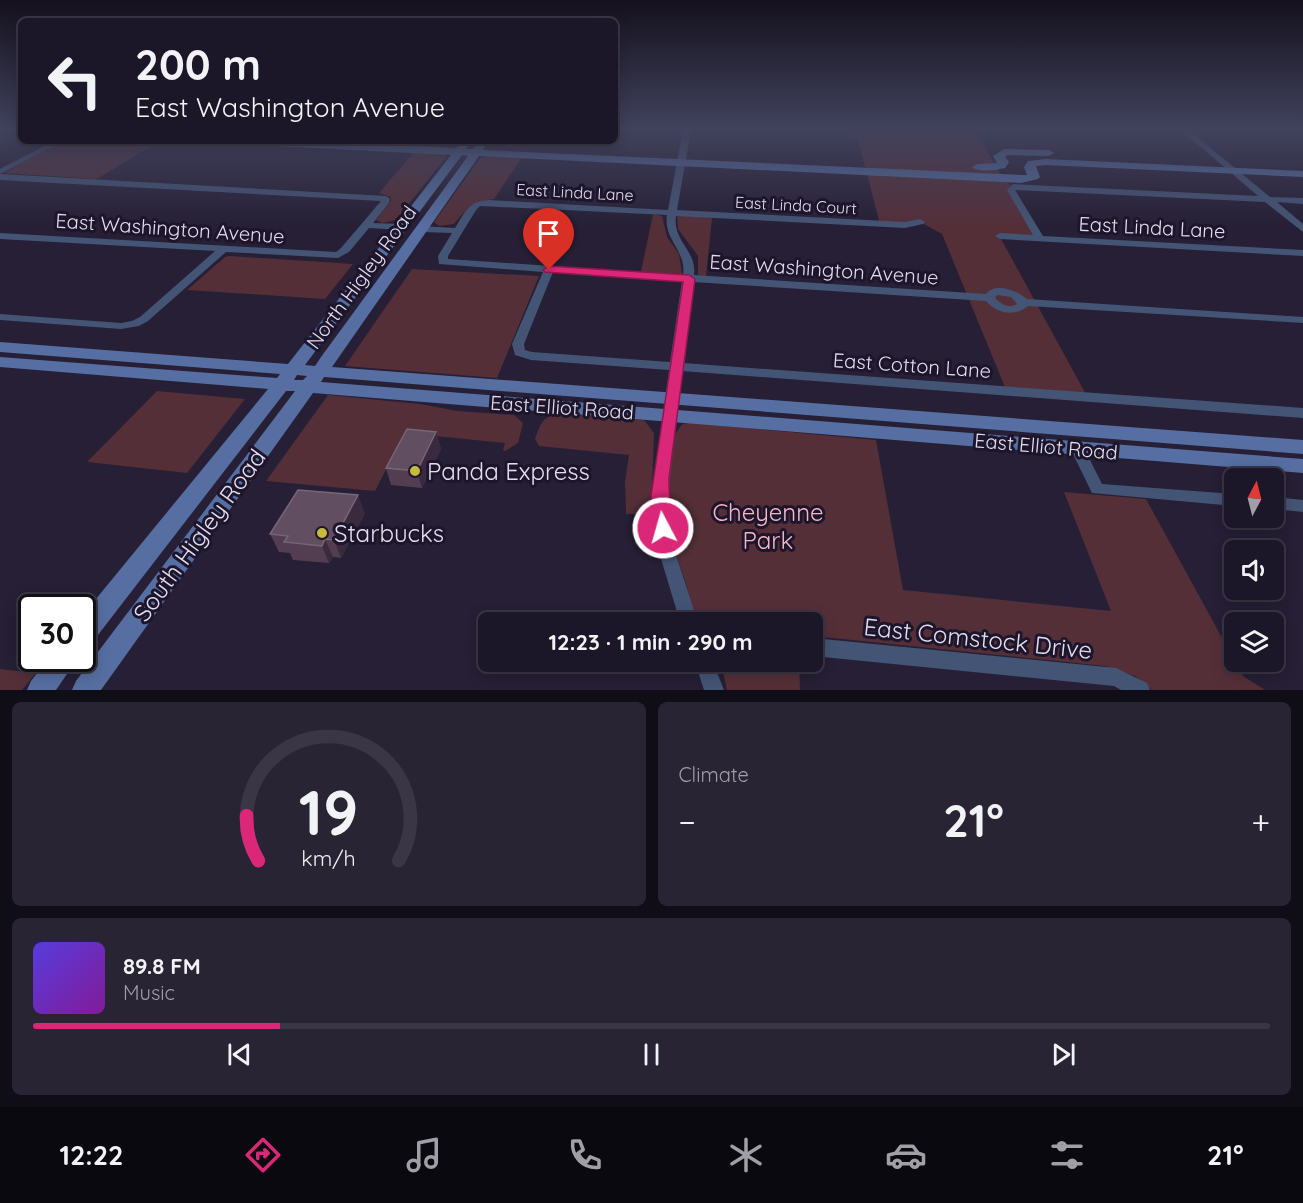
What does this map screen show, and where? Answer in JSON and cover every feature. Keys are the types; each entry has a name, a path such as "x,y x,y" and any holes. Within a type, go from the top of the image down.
{"main road":[{"name":"North Higley Road","path":"287,377 451,162"},
{"name":"North Higley Road","path":"314,379 469,162"},
{"path":"750,162 1021,179 1034,177 1030,165 1036,162"},
{"path":"810,162 986,168 1003,165 1002,162"},
{"path":"1040,162 1303,174"},
{"path":"1246,162 1303,165"},
{"name":"East Elliot Road","path":"0,347 287,377"},
{"name":"East Elliot Road","path":"0,362 287,377 670,406 1303,447"},
{"name":"South Higley Road","path":"96,618 287,377"},
{"name":"South Higley Road","path":"85,690 314,379"},
{"name":"East Elliot Road","path":"670,406 1077,448 1303,466"},
{"path":"40,690 54,672"}],"street":[{"path":"0,172 19,162"},
{"path":"681,162 670,226 675,240 687,254 690,265 661,478 661,507 667,552 686,612"},
{"path":"1222,162 1303,229"},
{"path":"0,177 386,199 367,225"},
{"path":"1040,238 1011,190 1013,187 1303,201"},
{"name":"East Linda Lane","path":"459,231 472,208 478,204 489,203 671,213"},
{"name":"East Linda Court","path":"671,213 905,225 920,222"},
{"path":"367,225 401,227"},
{"name":"East Washington Avenue","path":"0,236 338,255 367,225"},
{"path":"422,229 459,231"},
{"name":"East Washington Avenue","path":"459,231 443,256 443,262 988,298 997,306 1008,309 1022,307 1023,302"},
{"name":"East Linda Lane","path":"1000,236 1303,253"},
{"path":"0,317 121,326 135,324 144,319 222,250"},
{"name":"East Cotton Lane","path":"549,270 518,344 519,352 531,356 1303,413"},
{"name":"East Washington Avenue","path":"988,298 992,292 1000,291 1014,294 1023,302 1303,320"},
{"path":"1077,448 1097,489 1224,499"},
{"path":"1284,504 1303,506"},
{"name":"East Comstock Drive","path":"823,648 1116,677 1138,688"},
{"path":"708,672 714,690"}],"green space":[{"path":"24,162 124,162 97,179 4,173"},
{"path":"405,162 442,162 396,220 382,223 376,220 391,201 391,197 379,193"},
{"path":"477,162 519,162 494,199 471,206 454,224 439,226 434,222"},
{"path":"864,162 994,162 1003,178 1013,187 1040,238 1000,237 1088,398 1007,392 942,234 920,222 880,224"},
{"path":"653,214 662,216 667,237 679,254 682,274 641,272"},
{"path":"677,215 712,218 706,276 698,275 698,256 678,229"},
{"path":"225,257 353,264 325,299 187,290"},
{"path":"412,269 539,276 497,378 345,366"},
{"path":"157,391 245,399 187,473 87,462"},
{"path":"328,395 420,404 457,411 514,415 523,423 518,443 505,451 503,450 505,443 405,433 375,491 266,481"},
{"path":"559,413 644,420 654,433 651,513 626,514 625,481 629,455 539,446 535,439 542,422"},
{"name":"Cheyenne Park","path":"683,424 876,440 903,590 1111,611 1064,492 1146,499 1224,641 1224,672 1241,672 1243,676 1265,690 1152,690 1135,676 1105,666 823,637 823,612 695,612 673,545 668,517 668,464 671,447"},
{"path":"0,669 36,673 22,690 0,690"},
{"path":"723,672 799,672 800,690 727,690"}],"building":[{"path":"407,429 436,432 417,471 386,468"},
{"path":"298,490 358,495 334,540 325,539 322,546 284,542 288,536 270,534"}],"place":[{"name":"Panda Express","path":"415,471"},
{"name":"Starbucks","path":"322,533"}],"route":[{"path":"549,270 689,279 664,445 660,496 663,528"}]}
